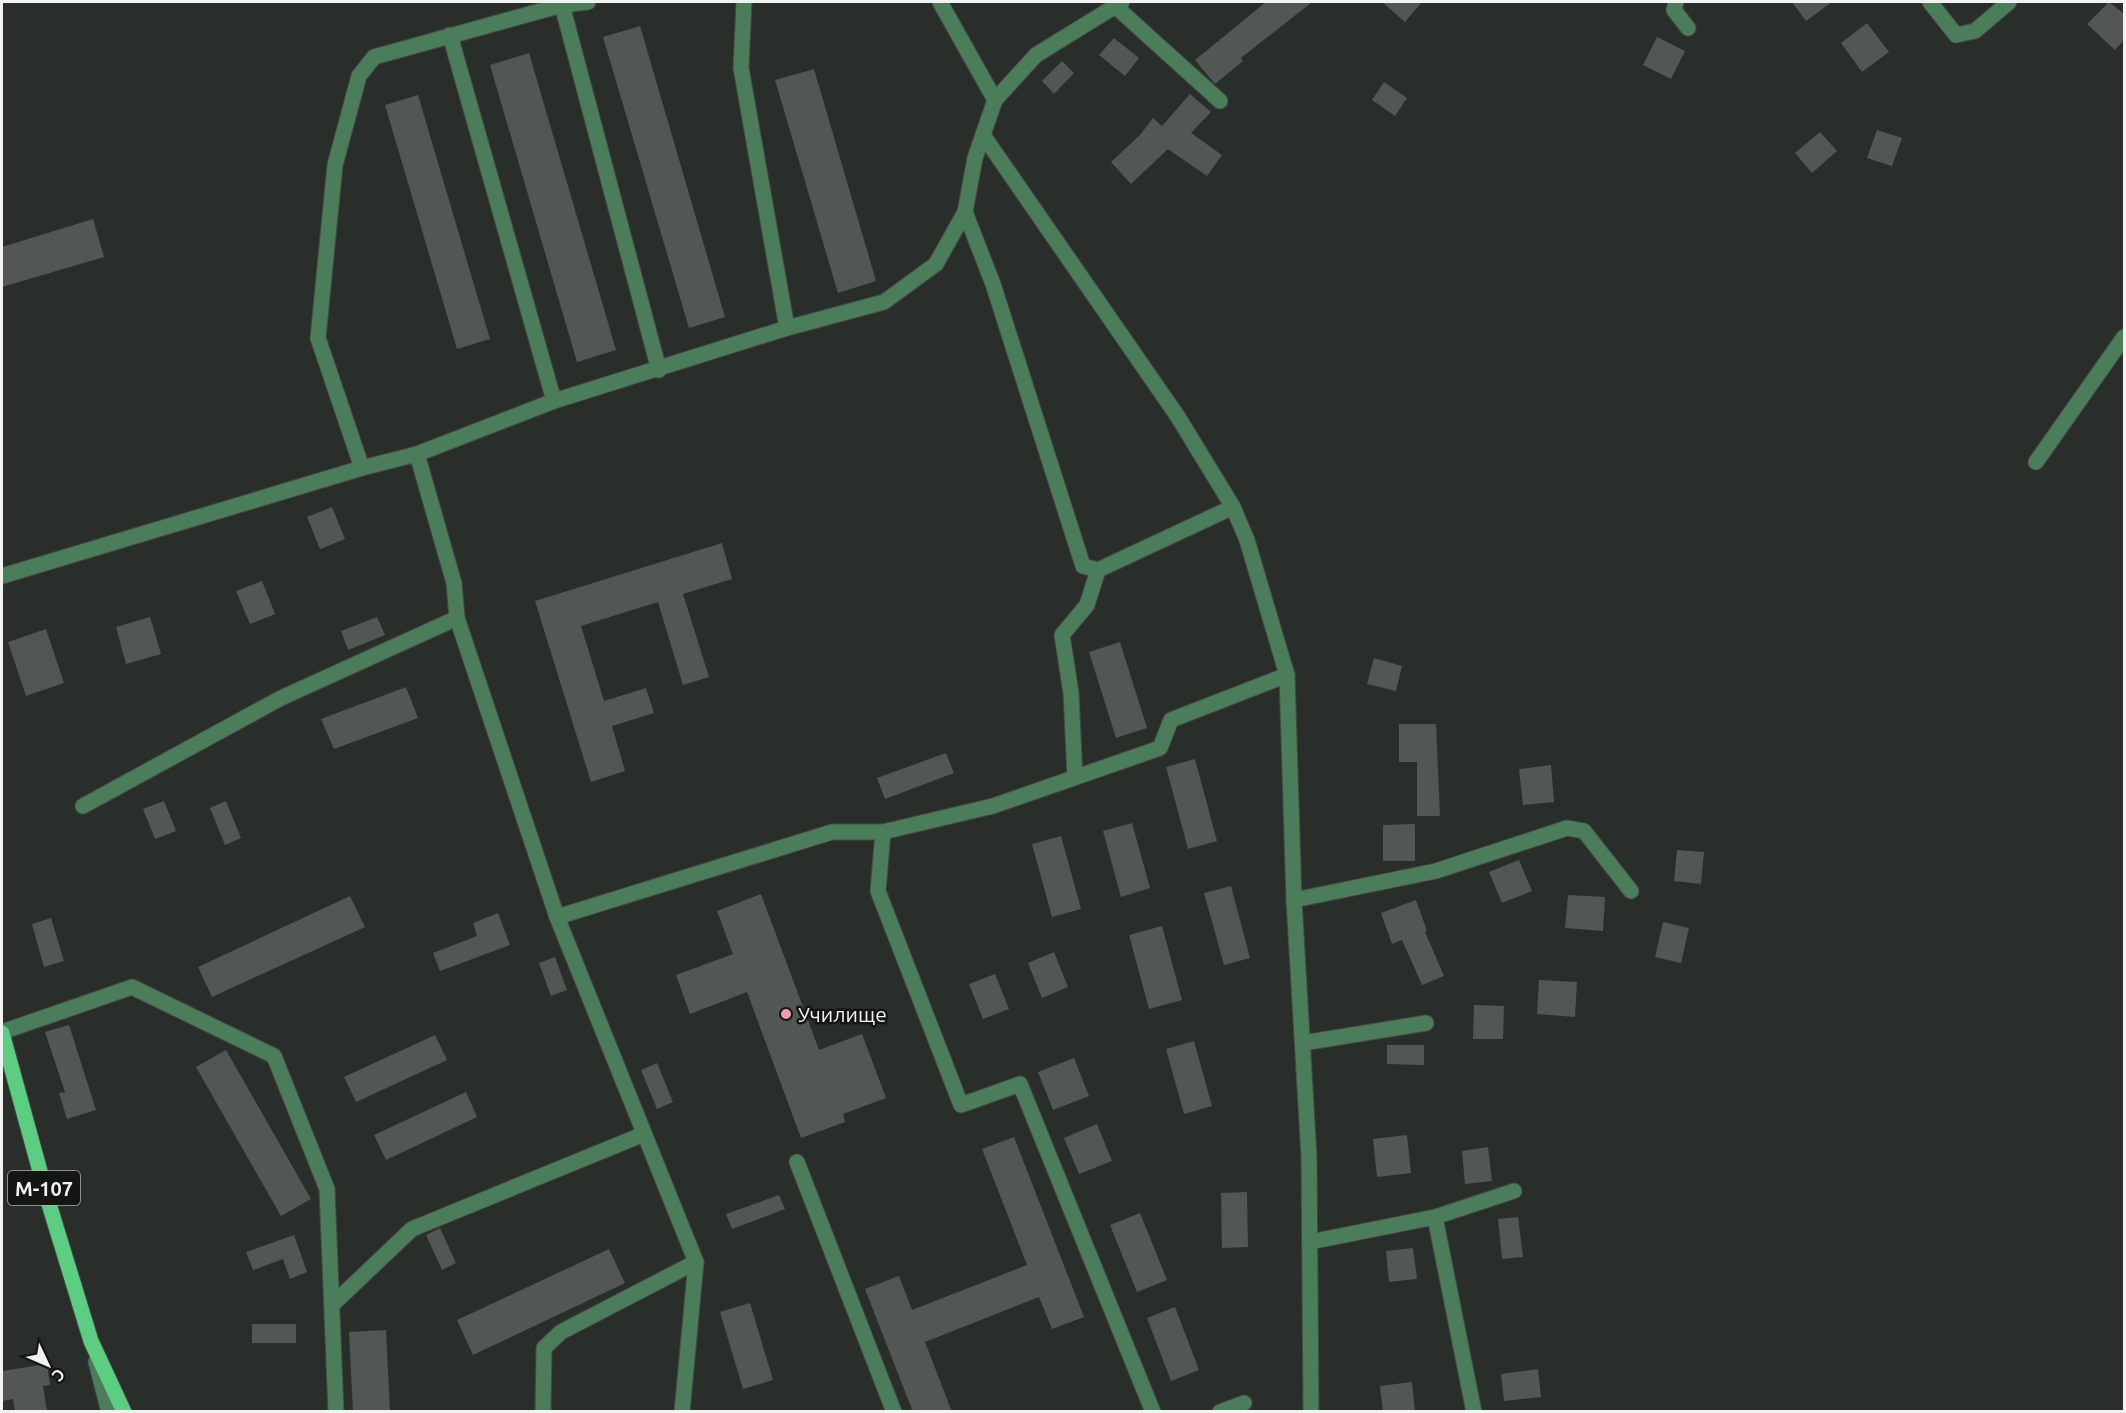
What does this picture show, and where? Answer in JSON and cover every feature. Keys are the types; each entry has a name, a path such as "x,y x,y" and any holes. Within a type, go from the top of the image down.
{"main road":[{"name":"М-107","path":"2,1033 49,1204 91,1341 124,1412"}],"street":[{"path":"362,468 318,338 335,165 359,76 374,57 562,5 588,2"},
{"path":"744,2 741,68 787,328"},
{"path":"940,2 995,100"},
{"path":"1676,2 1674,10 1688,28"},
{"path":"1930,2 1956,35 1975,31 2009,2"},
{"path":"2,576 362,468 417,454 554,401 659,370 787,328 884,302 936,264 965,212 975,158 995,100 1036,55 1119,4 1220,101"},
{"path":"562,5 659,370"},
{"path":"450,35 554,401"},
{"path":"983,135 1178,417 1233,507 1247,540 1287,675 1294,900 1309,1157 1311,1412"},
{"path":"965,212 993,284 1083,566 1098,570 1233,507"},
{"path":"2036,462 2124,338"},
{"path":"417,454 454,583 457,618 557,917 696,1262 682,1412"},
{"path":"1075,777 1071,693 1062,635 1088,605 1098,570"},
{"path":"83,806 281,698 457,618"},
{"path":"557,917 832,832 883,832 993,806 1160,748 1171,720 1287,675"},
{"path":"1294,900 1436,871 1567,828 1584,831 1631,891"},
{"path":"883,832 878,891 961,1105 1020,1084 1153,1412"},
{"path":"2,1033 132,987 274,1056 327,1189 336,1412"},
{"path":"1303,1043 1426,1023"},
{"path":"332,1305 412,1229 644,1134"},
{"path":"797,1161 894,1412"},
{"path":"1310,1242 1435,1217 1514,1191"},
{"path":"1435,1217 1474,1412"},
{"path":"543,1412 544,1348 561,1332 696,1262"},
{"path":"91,1341 110,1412"},
{"path":"1220,1412 1244,1403"}],"building":[{"path":"1266,2 1312,2 1241,58 1243,61 1215,84 1195,60"},
{"path":"1382,2 1422,2 1405,22"},
{"path":"1792,2 1832,2 1806,21"},
{"path":"2109,2 2124,14 2124,40 2115,50 2087,24"},
{"path":"1867,23 1889,52 1862,72 1841,43"},
{"path":"640,26 725,317 689,328 603,37"},
{"path":"1657,37 1685,51 1671,79 1643,65"},
{"path":"1114,38 1139,58 1125,76 1099,55"},
{"path":"529,53 616,350 577,362 490,65"},
{"path":"1062,61 1074,73 1054,94 1042,81"},
{"path":"814,69 876,281 838,293 775,80"},
{"path":"1384,82 1407,98 1395,116 1372,100"},
{"path":"1190,94 1211,112 1191,133 1222,155 1207,176 1168,149 1131,184 1111,162 1140,135 1153,118 1162,126"},
{"path":"418,95 490,339 457,349 385,105"},
{"path":"1877,130 1902,138 1892,166 1867,158"},
{"path":"1820,132 1837,151 1812,173 1795,153"},
{"path":"93,219 104,257 2,287 2,247"},
{"path":"332,507 345,539 320,549 307,517"},
{"path":"722,543 732,579 683,594 709,677 683,685 658,602 581,626 604,701 646,688 654,713 612,726 625,771 591,782 535,601"},
{"path":"262,581 275,614 250,624 236,591"},
{"path":"150,617 161,654 126,664 116,627"},
{"path":"377,617 385,635 348,650 341,631"},
{"path":"46,629 64,683 26,696 8,642"},
{"path":"1120,642 1147,728 1116,738 1089,652"},
{"path":"1374,658 1402,666 1396,691 1367,684"},
{"path":"406,687 418,718 334,749 321,719"},
{"path":"1399,724 1436,724 1440,816 1417,816 1417,762 1399,762"},
{"path":"946,753 954,773 885,799 877,778"},
{"path":"1195,759 1217,841 1188,849 1166,767"},
{"path":"1551,765 1554,802 1523,805 1519,769"},
{"path":"164,801 176,831 155,839 143,809"},
{"path":"226,801 241,838 225,845 210,808"},
{"path":"1132,823 1150,888 1121,897 1103,831"},
{"path":"1415,824 1415,861 1383,861 1383,825"},
{"path":"1061,836 1081,909 1052,917 1032,844"},
{"path":"1677,850 1704,852 1701,884 1674,881"},
{"path":"1519,860 1532,891 1502,903 1489,872"},
{"path":"1231,886 1250,958 1224,965 1204,893"},
{"path":"761,894 819,1050 862,1034 886,1098 843,1114 845,1122 801,1138 747,992 690,1014 676,975 733,954 717,911"},
{"path":"1568,895 1605,897 1603,931 1565,928"},
{"path":"350,896 365,927 212,997 198,967"},
{"path":"1416,900 1427,931 1425,932 1444,976 1422,985 1402,940 1392,944 1381,913"},
{"path":"498,913 510,945 440,971 433,953 477,936 473,923"},
{"path":"51,918 64,961 44,967 32,924"},
{"path":"1663,922 1689,928 1681,963 1655,957"},
{"path":"1162,926 1182,1000 1149,1009 1129,935"},
{"path":"1054,952 1068,987 1042,998 1028,963"},
{"path":"555,957 567,990 551,996 539,963"},
{"path":"995,974 1009,1009 983,1019 969,984"},
{"path":"1539,980 1577,982 1575,1017 1537,1014"},
{"path":"1474,1005 1504,1006 1503,1039 1473,1039"},
{"path":"69,1025 96,1110 67,1119 59,1093 65,1092 45,1032"},
{"path":"435,1035 447,1060 356,1102 344,1077"},
{"path":"1194,1041 1212,1106 1184,1114 1166,1049"},
{"path":"1387,1045 1424,1045 1424,1065 1387,1064"},
{"path":"226,1050 311,1199 281,1216 196,1067"},
{"path":"1074,1058 1089,1096 1053,1110 1038,1072"},
{"path":"657,1063 673,1102 657,1109 641,1070"},
{"path":"466,1092 477,1117 386,1160 374,1135"},
{"path":"1097,1124 1112,1161 1079,1174 1064,1138"},
{"path":"1407,1135 1411,1173 1377,1177 1373,1139"},
{"path":"1014,1137 1084,1317 1052,1329 1039,1297 925,1342 952,1412 913,1412 865,1289 899,1276 912,1310 1027,1265 982,1149"},
{"path":"1488,1147 1492,1181 1465,1184 1462,1151"},
{"path":"1247,1192 1248,1247 1222,1248 1221,1193"},
{"path":"779,1195 785,1209 732,1229 726,1214"},
{"path":"1140,1213 1167,1280 1137,1292 1110,1225"},
{"path":"1518,1217 1523,1257 1502,1259 1498,1219"},
{"path":"440,1228 456,1263 442,1270 426,1235"},
{"path":"294,1235 307,1272 290,1279 283,1259 253,1270 246,1252"},
{"path":"1413,1248 1417,1279 1389,1282 1386,1251"},
{"path":"609,1249 625,1283 473,1355 457,1320"},
{"path":"750,1303 773,1380 743,1389 720,1312"},
{"path":"1175,1307 1199,1370 1171,1381 1147,1318"},
{"path":"252,1324 296,1324 296,1343 252,1343"},
{"path":"386,1330 390,1412 353,1412 349,1332"},
{"path":"47,1364 50,1385 43,1386 47,1412 15,1412 13,1399 2,1401 2,1371"},
{"path":"1538,1369 1541,1397 1504,1401 1501,1374"},
{"path":"1412,1382 1415,1412 1383,1412 1380,1386"}],"place":[{"name":"Училище","path":"786,1014"}]}
